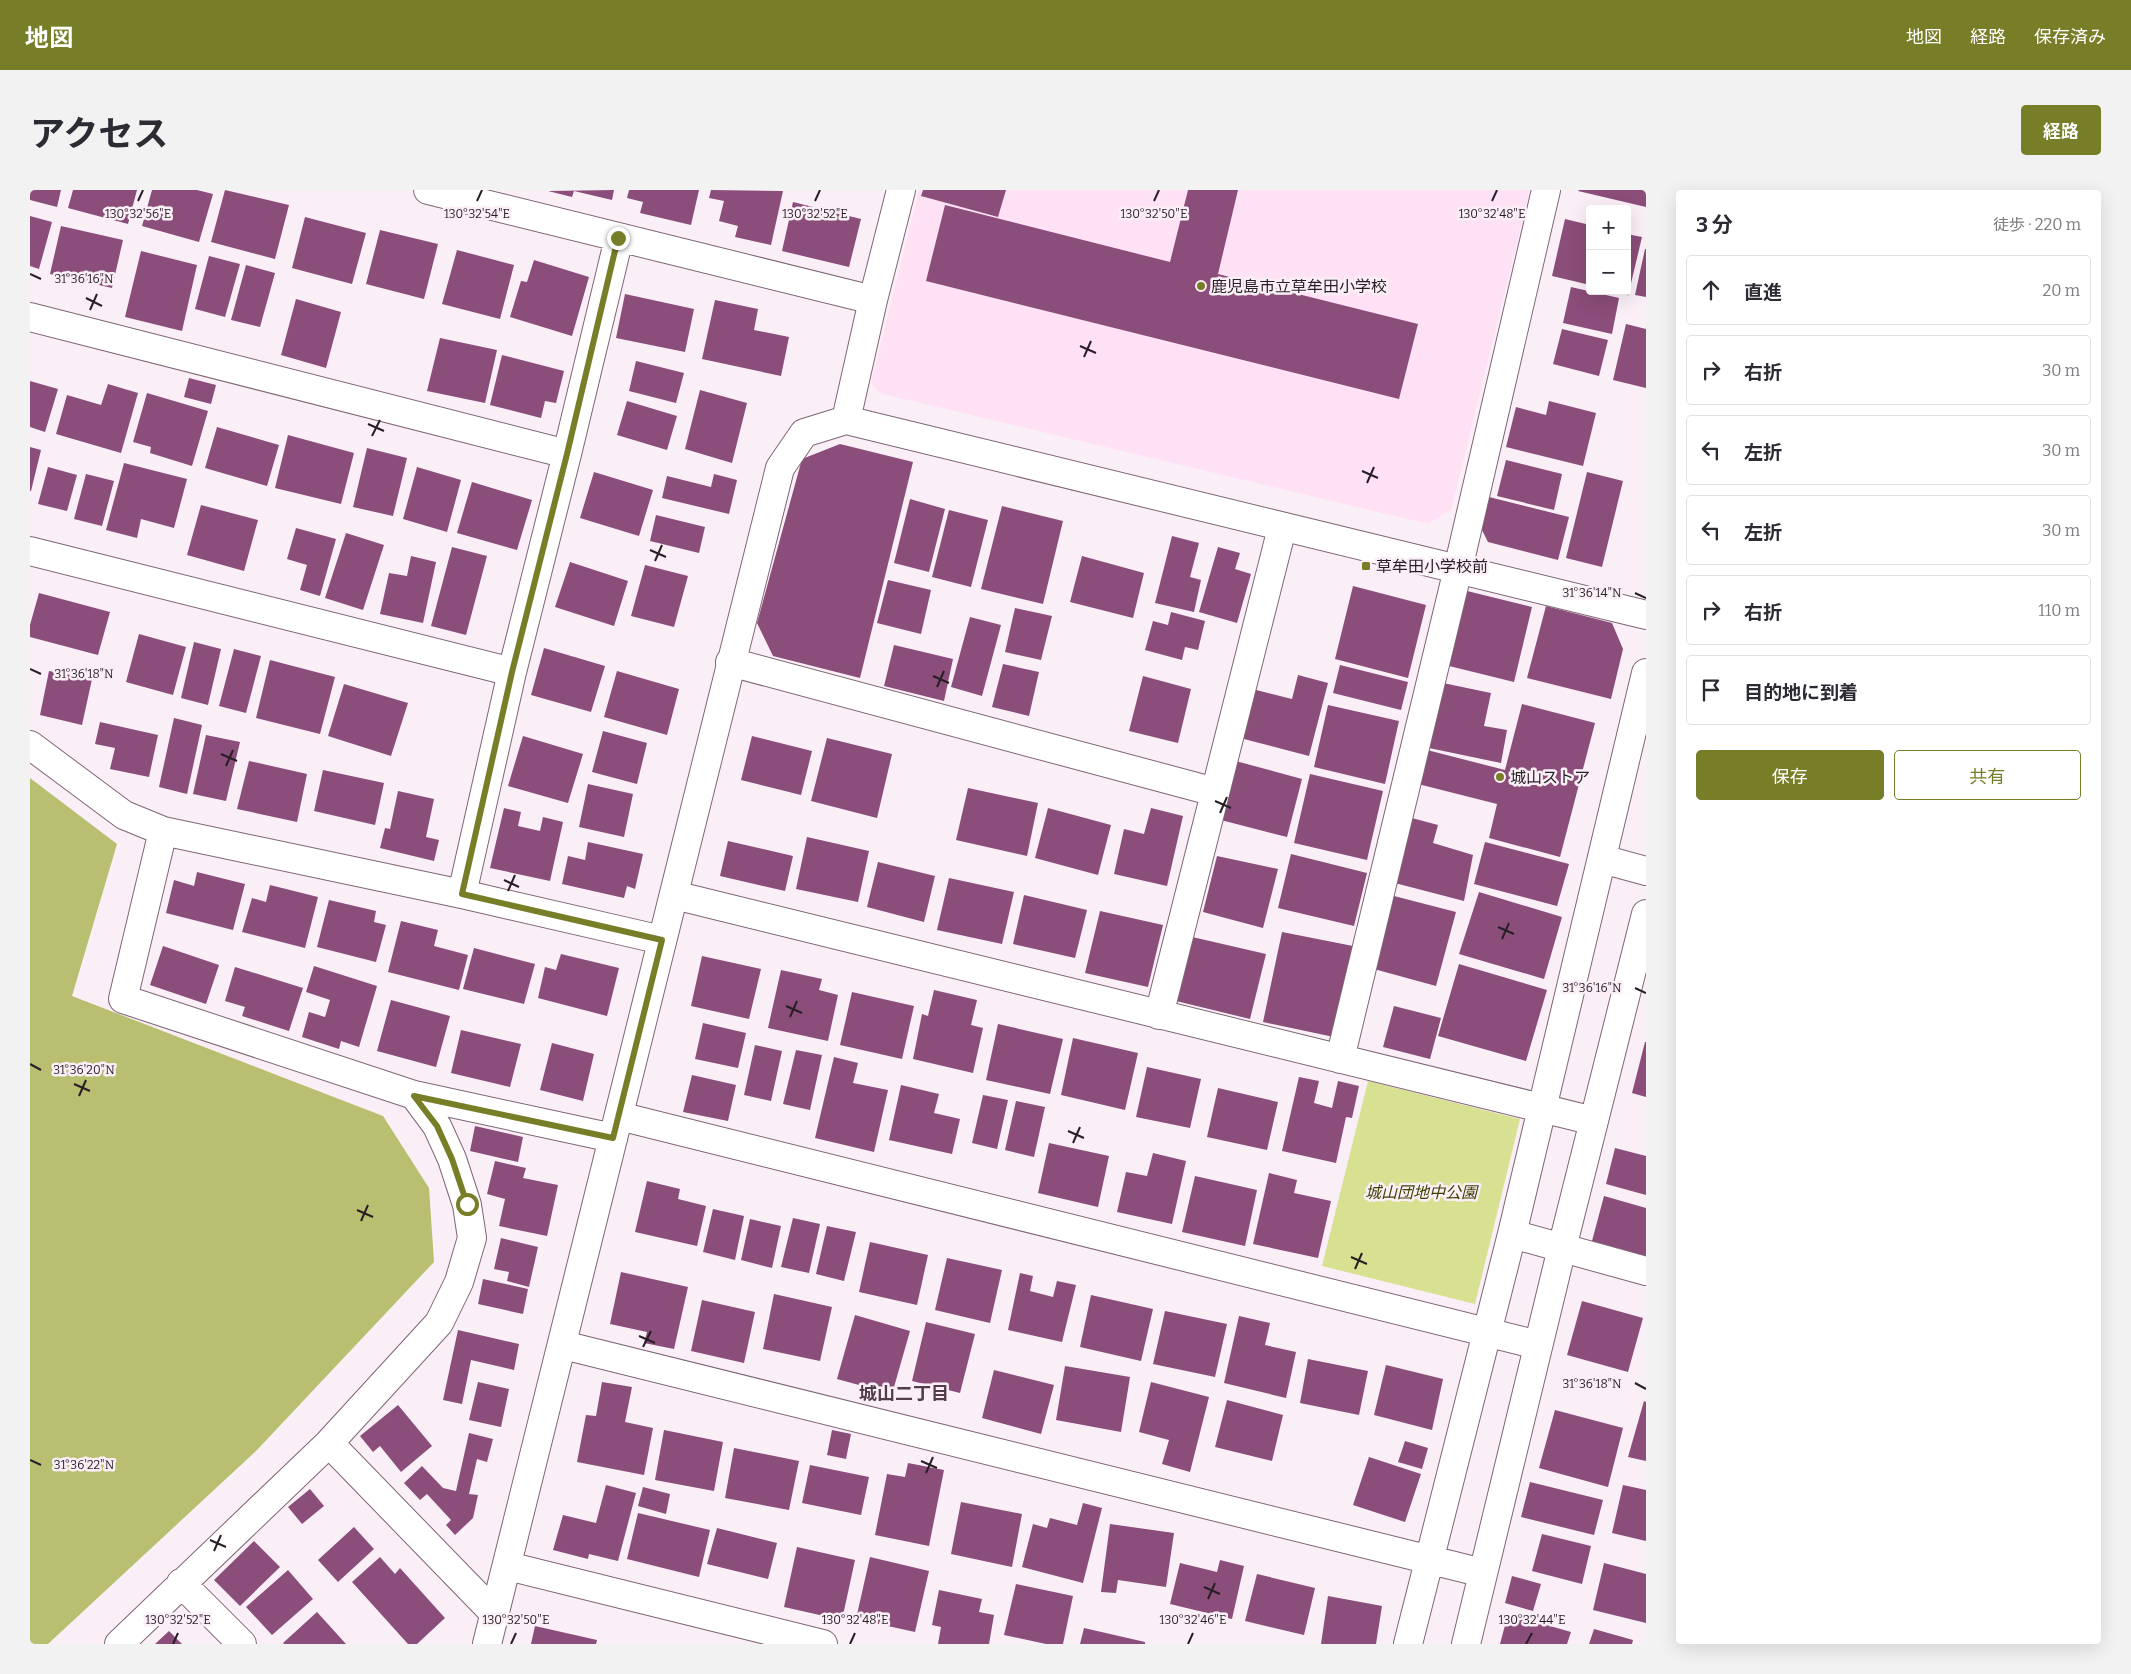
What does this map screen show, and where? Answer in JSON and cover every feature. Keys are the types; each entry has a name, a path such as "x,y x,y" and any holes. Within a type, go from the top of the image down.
{"street":[{"path":"428,190 873,300"},
{"path":"846,420 873,300 901,190"},
{"path":"1340,1059 1458,569 1546,190"},
{"path":"462,894 512,672 567,454 618,238"},
{"path":"30,317 567,454"},
{"path":"487,1644 508,1566 730,662 780,468 804,433 846,420 1282,528 1646,615"},
{"path":"1159,1015 1282,528"},
{"path":"30,551 512,672"},
{"path":"730,662 1215,792"},
{"path":"1408,1644 1488,1334 1646,673"},
{"path":"30,745 124,815 163,831 462,894 662,940"},
{"path":"163,831 123,998 414,1096 616,1127 1538,1345"},
{"path":"1602,859 1646,871"},
{"path":"674,895 1594,1121"},
{"path":"1466,1644 1538,1345 1646,914"},
{"path":"119,1644 329,1443 439,1323 459,1282 472,1238 467,1204 452,1159 437,1126 414,1096"},
{"path":"1512,1234 1646,1271"},
{"path":"562,1344 1484,1573"},
{"path":"329,1443 495,1614"},
{"path":"508,1566 823,1644"},
{"path":"182,1583 242,1644"}],"shaded area":[{"name":"鹿児島市立草牟田小学校","path":"919,190 1530,190 1451,510 1428,524 879,393 871,383"}],"green space":[{"path":"30,778 117,844 72,996 383,1116 429,1188 434,1262 256,1451 48,1644 30,1644"},
{"name":"城山団地中公園","path":"1368,1081 1520,1119 1475,1304 1322,1266"}],"building":[{"path":"30,190 61,190 57,207 30,200"},
{"path":"73,190 137,190 128,224 68,208"},
{"path":"152,190 197,190 213,194 199,242 142,226"},
{"path":"225,190 289,205 275,259 211,242"},
{"path":"614,190 612,200 574,191 572,197 548,191"},
{"path":"629,190 699,190 691,225 640,213 643,202 627,198"},
{"path":"711,190 783,191 771,245 735,237 738,226 719,221 724,201 709,198"},
{"path":"923,190 1006,190 998,217 921,196"},
{"path":"1188,190 1238,190 1218,274 1418,324 1399,399 926,281 945,205 1170,262"},
{"path":"1579,190 1646,190 1646,207 1578,191"},
{"path":"793,202 861,219 849,267 782,251"},
{"path":"30,216 52,222 39,269 30,266"},
{"path":"305,217 366,233 352,284 292,268"},
{"path":"1565,219 1586,224 1586,284 1552,276"},
{"path":"61,226 123,240 112,288 50,274"},
{"path":"380,230 438,244 424,299 366,284"},
{"path":"1631,235 1642,237 1631,283"},
{"path":"1646,249 1646,297 1635,295"},
{"path":"457,250 514,265 500,319 442,304"},
{"path":"141,251 197,265 182,331 125,317"},
{"path":"209,256 240,264 225,317 195,309"},
{"path":"534,260 589,277 572,336 510,317 521,281 527,282"},
{"path":"246,265 275,273 260,327 231,320"},
{"path":"1571,287 1586,290 1586,295 1606,295 1619,298 1612,334 1563,323"},
{"path":"625,294 694,309 685,352 616,338"},
{"path":"296,299 341,312 326,368 281,355"},
{"path":"715,300 758,309 754,330 789,337 781,376 702,359"},
{"path":"1626,324 1646,329 1646,388 1613,380"},
{"path":"1562,329 1608,340 1599,376 1553,364"},
{"path":"440,338 497,350 485,403 427,391"},
{"path":"502,355 564,371 556,403 545,401 541,418 490,405"},
{"path":"636,361 684,373 676,403 629,391"},
{"path":"189,378 216,385 211,404 184,397"},
{"path":"30,381 58,389 45,432 30,427"},
{"path":"108,384 138,393 121,453 56,434 67,395 101,405"},
{"path":"700,390 747,403 732,463 685,449"},
{"path":"147,393 208,411 192,466 150,453 151,447 133,442"},
{"path":"627,401 677,416 667,450 617,435"},
{"path":"1549,401 1596,413 1583,466 1506,447 1516,407 1546,415"},
{"path":"217,427 279,445 267,486 205,468"},
{"path":"288,435 354,453 341,504 275,488"},
{"path":"840,444 913,462 860,678 773,656 757,623 802,459"},
{"path":"30,447 41,450 31,491 30,491"},
{"path":"367,448 407,458 393,516 353,507"},
{"path":"1506,460 1562,474 1554,510 1497,496"},
{"path":"124,463 187,479 174,528 141,519 137,538 106,530"},
{"path":"48,467 77,475 67,511 38,504"},
{"path":"417,467 461,480 447,532 403,519"},
{"path":"594,472 653,490 639,536 580,518"},
{"path":"1587,472 1623,481 1602,567 1566,558"},
{"path":"86,474 114,481 102,526 74,519"},
{"path":"714,474 737,480 729,514 662,498 667,476 711,487"},
{"path":"472,482 532,500 517,550 457,533"},
{"path":"1489,497 1569,517 1558,560 1488,542 1481,528"},
{"path":"910,499 945,509 929,572 894,563"},
{"path":"201,505 258,520 244,571 187,555"},
{"path":"1002,506 1063,521 1043,604 981,589"},
{"path":"949,510 988,520 971,587 932,577"},
{"path":"656,515 705,527 699,553 650,541"},
{"path":"296,528 336,539 320,596 300,590 307,565 287,559"},
{"path":"346,533 384,545 363,610 325,598"},
{"path":"1172,536 1199,543 1190,577 1201,580 1194,612 1155,603"},
{"path":"452,547 487,556 466,635 431,626"},
{"path":"1218,547 1240,553 1235,569 1251,574 1237,623 1199,612"},
{"path":"411,556 436,562 423,623 380,614 389,573 407,576"},
{"path":"1082,556 1144,573 1133,618 1070,602"},
{"path":"570,562 628,581 614,626 555,607"},
{"path":"645,565 688,576 674,627 631,616"},
{"path":"888,580 931,590 921,634 877,623"},
{"path":"1353,586 1426,605 1408,678 1335,659"},
{"path":"1459,589 1532,607 1514,682 1441,664"},
{"path":"39,593 110,612 98,655 30,637 30,625"},
{"path":"1546,606 1612,623 1623,649 1611,699 1527,678"},
{"path":"1015,608 1052,616 1041,660 1005,652"},
{"path":"1171,612 1205,621 1198,650 1185,647 1182,660 1145,650 1153,621 1168,625"},
{"path":"970,617 1001,625 982,696 951,687"},
{"path":"139,634 186,647 173,695 126,682"},
{"path":"194,642 221,649 208,705 181,698"},
{"path":"894,645 953,659 944,701 884,686"},
{"path":"544,648 605,666 591,712 531,695"},
{"path":"234,649 261,656 246,713 219,706"},
{"path":"270,660 335,677 320,734 256,718"},
{"path":"1003,664 1039,672 1029,716 992,707"},
{"path":"1340,665 1408,682 1401,710 1333,693"},
{"path":"49,671 92,679 82,725 40,715"},
{"path":"617,671 679,689 667,735 604,717"},
{"path":"1298,675 1328,683 1309,756 1240,738 1252,689 1292,699"},
{"path":"1143,676 1191,689 1178,743 1129,731"},
{"path":"1443,683 1491,693 1484,726 1507,730 1501,763 1429,748"},
{"path":"344,684 408,703 391,756 328,736"},
{"name":"城山ストア","path":"1522,704 1595,723 1560,857 1489,838 1497,804 1418,784 1427,750 1505,770"},
{"path":"1328,705 1399,721 1385,784 1314,767"},
{"path":"174,718 202,725 187,794 159,787"},
{"path":"100,722 158,735 149,777 110,769 115,748 95,744"},
{"path":"603,731 647,743 637,784 592,772"},
{"path":"206,735 240,742 226,801 193,794"},
{"path":"523,736 583,754 568,803 508,786"},
{"path":"752,736 812,751 801,795 741,780"},
{"path":"827,738 892,754 877,818 811,801"},
{"path":"1232,760 1302,779 1287,837 1217,819"},
{"path":"249,761 307,774 297,822 237,809"},
{"path":"323,770 384,783 375,825 314,811"},
{"path":"1310,774 1383,791 1367,860 1294,843"},
{"path":"588,784 633,794 624,837 579,827"},
{"path":"968,788 1038,803 1027,856 956,840"},
{"path":"398,791 434,799 426,837 439,840 434,861 380,848 385,828 390,829"},
{"path":"504,808 521,812 518,826 540,831 543,817 563,822 550,881 490,868"},
{"path":"1048,808 1111,825 1098,875 1035,858"},
{"path":"1151,808 1183,816 1167,886 1114,874 1124,829 1144,834"},
{"path":"1408,817 1438,825 1433,843 1473,855 1464,901 1391,882"},
{"path":"807,837 869,851 858,902 796,889"},
{"path":"728,841 793,856 785,891 720,876"},
{"path":"588,842 643,854 635,889 627,886 624,898 562,884 568,856 585,860"},
{"path":"1485,842 1569,864 1557,906 1474,884"},
{"path":"1291,854 1367,873 1354,926 1278,908"},
{"path":"1217,856 1278,869 1263,928 1203,912"},
{"path":"878,862 935,876 924,922 867,907"},
{"path":"197,872 245,884 233,930 166,913 174,880 194,886"},
{"path":"949,878 1014,892 1002,944 937,930"},
{"path":"270,885 318,897 305,948 242,932 252,898 266,902"},
{"path":"1479,892 1562,917 1544,979 1459,954"},
{"path":"1024,895 1087,910 1075,958 1013,944"},
{"path":"1394,896 1456,912 1436,986 1374,969"},
{"path":"329,900 376,911 374,922 386,925 376,962 317,947"},
{"path":"1100,911 1163,925 1148,987 1085,973"},
{"path":"401,921 438,930 434,946 468,955 459,990 388,972"},
{"path":"1282,932 1353,946 1334,1037 1263,1022"},
{"path":"1188,936 1266,954 1250,1019 1172,1000"},
{"path":"163,946 219,965 206,1004 150,985"},
{"path":"474,948 535,964 524,1004 463,989"},
{"path":"561,954 619,968 607,1016 538,998 545,967 556,970"},
{"path":"702,956 761,969 749,1019 691,1006"},
{"path":"1459,964 1547,990 1526,1061 1438,1036"},
{"path":"314,966 377,986 359,1047 341,1041 339,1049 302,1037 309,1012 325,1017 330,1000 306,992"},
{"path":"235,967 303,988 289,1031 242,1016 245,1007 225,1001"},
{"path":"781,970 822,979 819,990 838,995 828,1041 768,1028"},
{"path":"934,990 977,1000 971,1025 983,1028 973,1073 913,1059 922,1014 928,1016"},
{"path":"852,992 914,1006 902,1059 840,1045"},
{"path":"391,1000 450,1016 436,1067 377,1051"},
{"path":"1394,1006 1441,1018 1430,1059 1383,1047"},
{"path":"703,1023 746,1033 738,1068 695,1059"},
{"path":"998,1024 1063,1039 1050,1094 986,1080"},
{"path":"461,1030 521,1044 510,1087 451,1073"},
{"path":"1073,1038 1138,1053 1125,1110 1061,1095"},
{"path":"1646,1042 1646,1097 1632,1093"},
{"path":"552,1043 594,1054 583,1101 540,1090"},
{"path":"755,1045 782,1051 771,1101 744,1095"},
{"path":"796,1050 822,1055 810,1110 783,1104"},
{"path":"834,1057 858,1063 853,1083 888,1090 874,1152 815,1138"},
{"path":"1147,1067 1201,1079 1190,1128 1136,1117"},
{"path":"692,1075 736,1085 728,1121 683,1112"},
{"path":"1299,1077 1319,1081 1314,1103 1332,1108 1338,1081 1359,1086 1352,1118 1346,1117 1336,1163 1282,1151"},
{"path":"901,1085 939,1094 934,1113 960,1119 952,1154 889,1140"},
{"path":"1218,1088 1278,1102 1267,1150 1207,1137"},
{"path":"983,1095 1008,1100 997,1149 972,1143"},
{"path":"1016,1101 1045,1107 1034,1157 1005,1150"},
{"path":"475,1126 523,1137 518,1162 470,1151"},
{"path":"1049,1143 1109,1156 1098,1207 1038,1193"},
{"path":"1615,1148 1646,1156 1646,1195 1606,1184"},
{"path":"1153,1153 1186,1161 1172,1224 1117,1212 1126,1172 1147,1176"},
{"path":"495,1161 526,1168 523,1178 558,1185 547,1236 499,1226 505,1199 487,1194"},
{"path":"1269,1173 1297,1180 1294,1193 1331,1201 1318,1258 1253,1244"},
{"path":"1195,1176 1257,1190 1245,1246 1182,1232"},
{"path":"647,1181 680,1189 678,1199 706,1206 697,1246 635,1232"},
{"path":"1604,1196 1646,1208 1646,1256 1592,1241"},
{"path":"713,1209 744,1216 735,1260 703,1252"},
{"path":"793,1218 820,1224 809,1273 781,1267"},
{"path":"750,1219 781,1226 772,1268 741,1260"},
{"path":"827,1226 856,1232 844,1281 816,1274"},
{"path":"501,1238 538,1247 529,1287 507,1281 509,1272 494,1269"},
{"path":"870,1242 928,1255 917,1305 859,1292"},
{"path":"947,1258 1002,1270 990,1323 935,1310"},
{"path":"621,1272 688,1287 674,1349 644,1343 647,1332 610,1324"},
{"path":"1020,1273 1033,1276 1030,1291 1053,1297 1057,1281 1076,1285 1062,1342 1008,1330"},
{"path":"483,1279 528,1289 523,1314 478,1304"},
{"path":"774,1294 832,1307 820,1361 763,1349"},
{"path":"1091,1295 1153,1309 1141,1361 1080,1347"},
{"path":"702,1300 755,1312 744,1363 691,1351"},
{"path":"1582,1301 1643,1318 1628,1372 1567,1355"},
{"path":"1165,1311 1227,1324 1215,1377 1153,1364"},
{"path":"855,1315 910,1331 892,1394 837,1379"},
{"path":"1239,1316 1270,1323 1265,1345 1296,1352 1286,1398 1224,1383"},
{"path":"926,1322 975,1334 960,1393 912,1381"},
{"path":"458,1330 519,1344 514,1370 471,1360 462,1404 443,1400"},
{"path":"1308,1359 1368,1371 1359,1415 1300,1403"},
{"path":"1386,1365 1443,1379 1432,1430 1374,1415"},
{"path":"1065,1366 1130,1377 1121,1432 1056,1420"},
{"path":"994,1370 1054,1385 1041,1434 982,1418"},
{"path":"478,1382 509,1389 501,1427 469,1420"},
{"path":"602,1382 632,1387 625,1422 653,1428 644,1475 577,1462 586,1415 596,1416"},
{"path":"1151,1382 1209,1397 1190,1472 1162,1464 1169,1440 1139,1432"},
{"path":"1227,1400 1283,1415 1272,1461 1215,1447"},
{"path":"1644,1401 1646,1402 1646,1461 1628,1457"},
{"path":"398,1405 432,1446 401,1472 380,1446 373,1452 360,1436"},
{"path":"1555,1410 1623,1428 1608,1487 1539,1468"},
{"path":"664,1430 723,1442 714,1491 655,1480"},
{"path":"832,1430 851,1434 846,1459 827,1455"},
{"path":"469,1433 493,1439 487,1462 477,1459 469,1494 478,1495 473,1518 455,1535 446,1525 451,1520 427,1494 420,1500 404,1483 422,1466 443,1488 456,1491"},
{"path":"1405,1441 1428,1448 1422,1469 1398,1462"},
{"path":"734,1448 799,1461 789,1510 725,1498"},
{"path":"1369,1457 1421,1474 1405,1522 1353,1505"},
{"path":"908,1463 944,1470 929,1546 875,1535 887,1474 905,1477"},
{"path":"810,1465 869,1477 861,1515 802,1503"},
{"path":"1530,1482 1603,1500 1594,1535 1521,1517"},
{"path":"606,1485 636,1493 618,1561 589,1554 588,1559 553,1550 563,1515 596,1523"},
{"path":"1623,1485 1646,1490 1646,1541 1612,1533"},
{"path":"643,1487 670,1494 666,1514 638,1506"},
{"path":"310,1489 324,1506 302,1524 288,1507"},
{"path":"961,1502 1022,1514 1012,1567 951,1554"},
{"path":"1083,1503 1102,1508 1083,1583 1022,1567 1033,1524 1047,1528 1050,1518 1077,1525"},
{"path":"638,1513 710,1530 699,1577 627,1559"},
{"path":"1110,1524 1174,1533 1166,1587 1118,1580 1116,1593 1101,1592"},
{"path":"354,1527 374,1549 338,1582 318,1560"},
{"path":"717,1528 777,1543 768,1579 707,1564"},
{"path":"1542,1534 1591,1546 1582,1584 1532,1571"},
{"path":"254,1541 280,1567 240,1606 214,1580"},
{"path":"797,1547 855,1560 842,1620 784,1607"},
{"path":"380,1557 395,1574 400,1568 445,1618 417,1644 408,1644 352,1582"},
{"path":"870,1557 929,1571 915,1632 856,1619"},
{"path":"1220,1560 1244,1566 1232,1619 1170,1604 1180,1563 1217,1572"},
{"path":"1604,1563 1646,1574 1646,1623 1593,1610"},
{"path":"288,1570 313,1599 272,1635 246,1607"},
{"path":"1257,1574 1315,1588 1304,1635 1245,1621"},
{"path":"1512,1576 1541,1584 1533,1611 1505,1603"},
{"path":"1016,1584 1073,1596 1063,1644 1046,1644 1004,1635"},
{"path":"939,1590 982,1599 979,1612 994,1615 989,1644 938,1644 941,1627 932,1625"},
{"path":"1328,1596 1382,1606 1376,1644 1321,1644"},
{"path":"317,1612 346,1644 283,1643"},
{"path":"1508,1614 1571,1632 1567,1644 1500,1644"},
{"path":"535,1626 597,1640 596,1644 531,1644"},
{"path":"1084,1628 1145,1642 1145,1644 1080,1644"},
{"path":"1594,1629 1633,1640 1632,1644 1589,1644"},
{"path":"169,1631 182,1644 155,1644"}],"place":[{"name":"鹿児島市立草牟田小学校","path":"1201,286"},
{"name":"草牟田小学校前","path":"1366,566"},
{"name":"城山ストア","path":"1500,777"}],"district":[{"name":"城山二丁目","path":"904,1394"}],"route":[{"path":"467,1204 452,1159 437,1126 414,1096 613,1138 662,940 462,894 512,672 567,454 618,238"}]}
